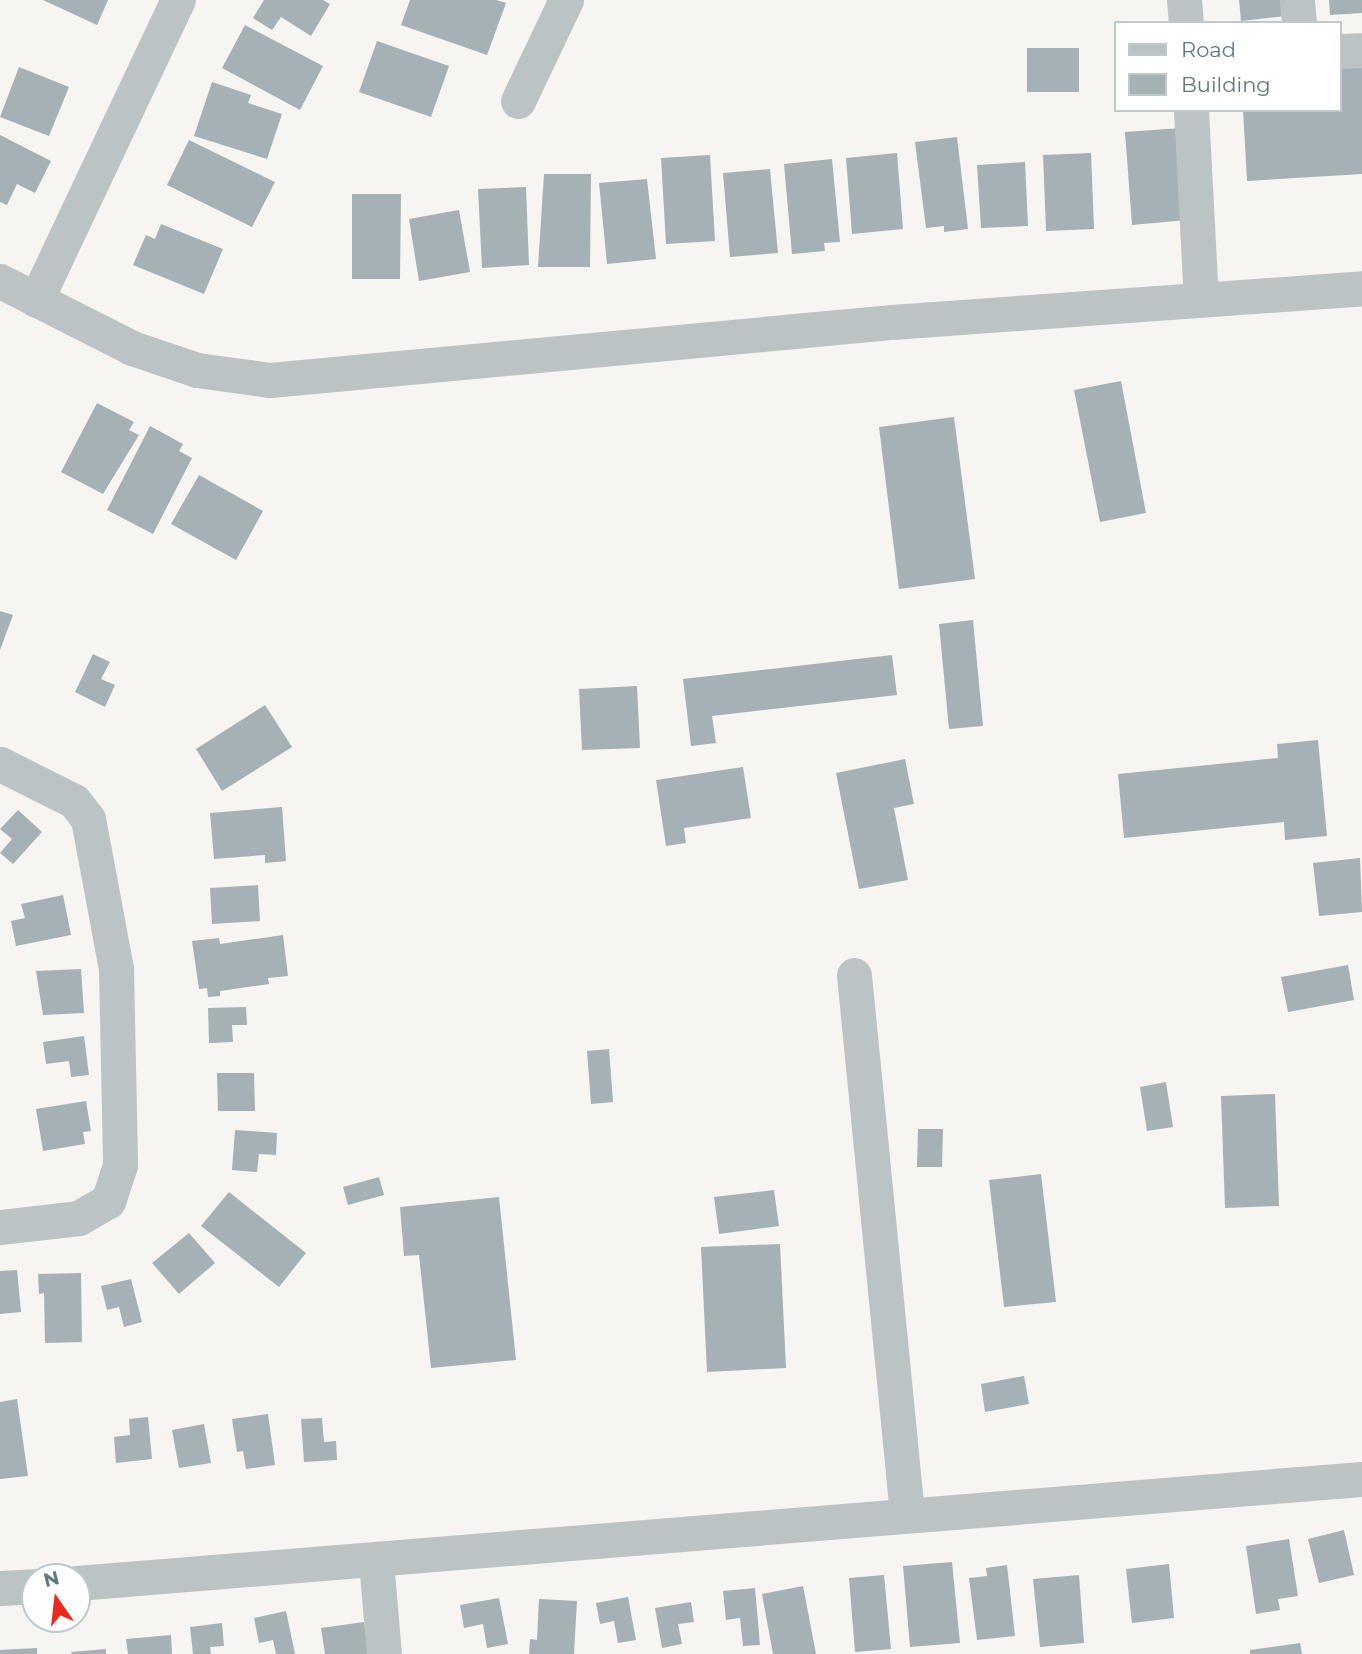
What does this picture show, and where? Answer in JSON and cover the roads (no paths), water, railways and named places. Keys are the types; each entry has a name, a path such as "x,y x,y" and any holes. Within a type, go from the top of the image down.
{"street":[{"path":"36,300 178,0"},
{"path":"518,101 566,0"},
{"path":"1184,0 1186,21"},
{"path":"1297,0 1299,21"},
{"path":"1341,51 1362,50"},
{"path":"1191,112 1202,299"},
{"path":"0,281 132,348 197,370 270,380 892,322 1362,288"},
{"path":"0,764 74,800 88,819 116,969 120,1166 108,1201 79,1218 0,1227"},
{"path":"854,975 907,1514"},
{"path":"91,1582 376,1561 907,1514 1362,1479"},
{"path":"376,1561 384,1654"},
{"path":"0,1588 21,1587"}]}
